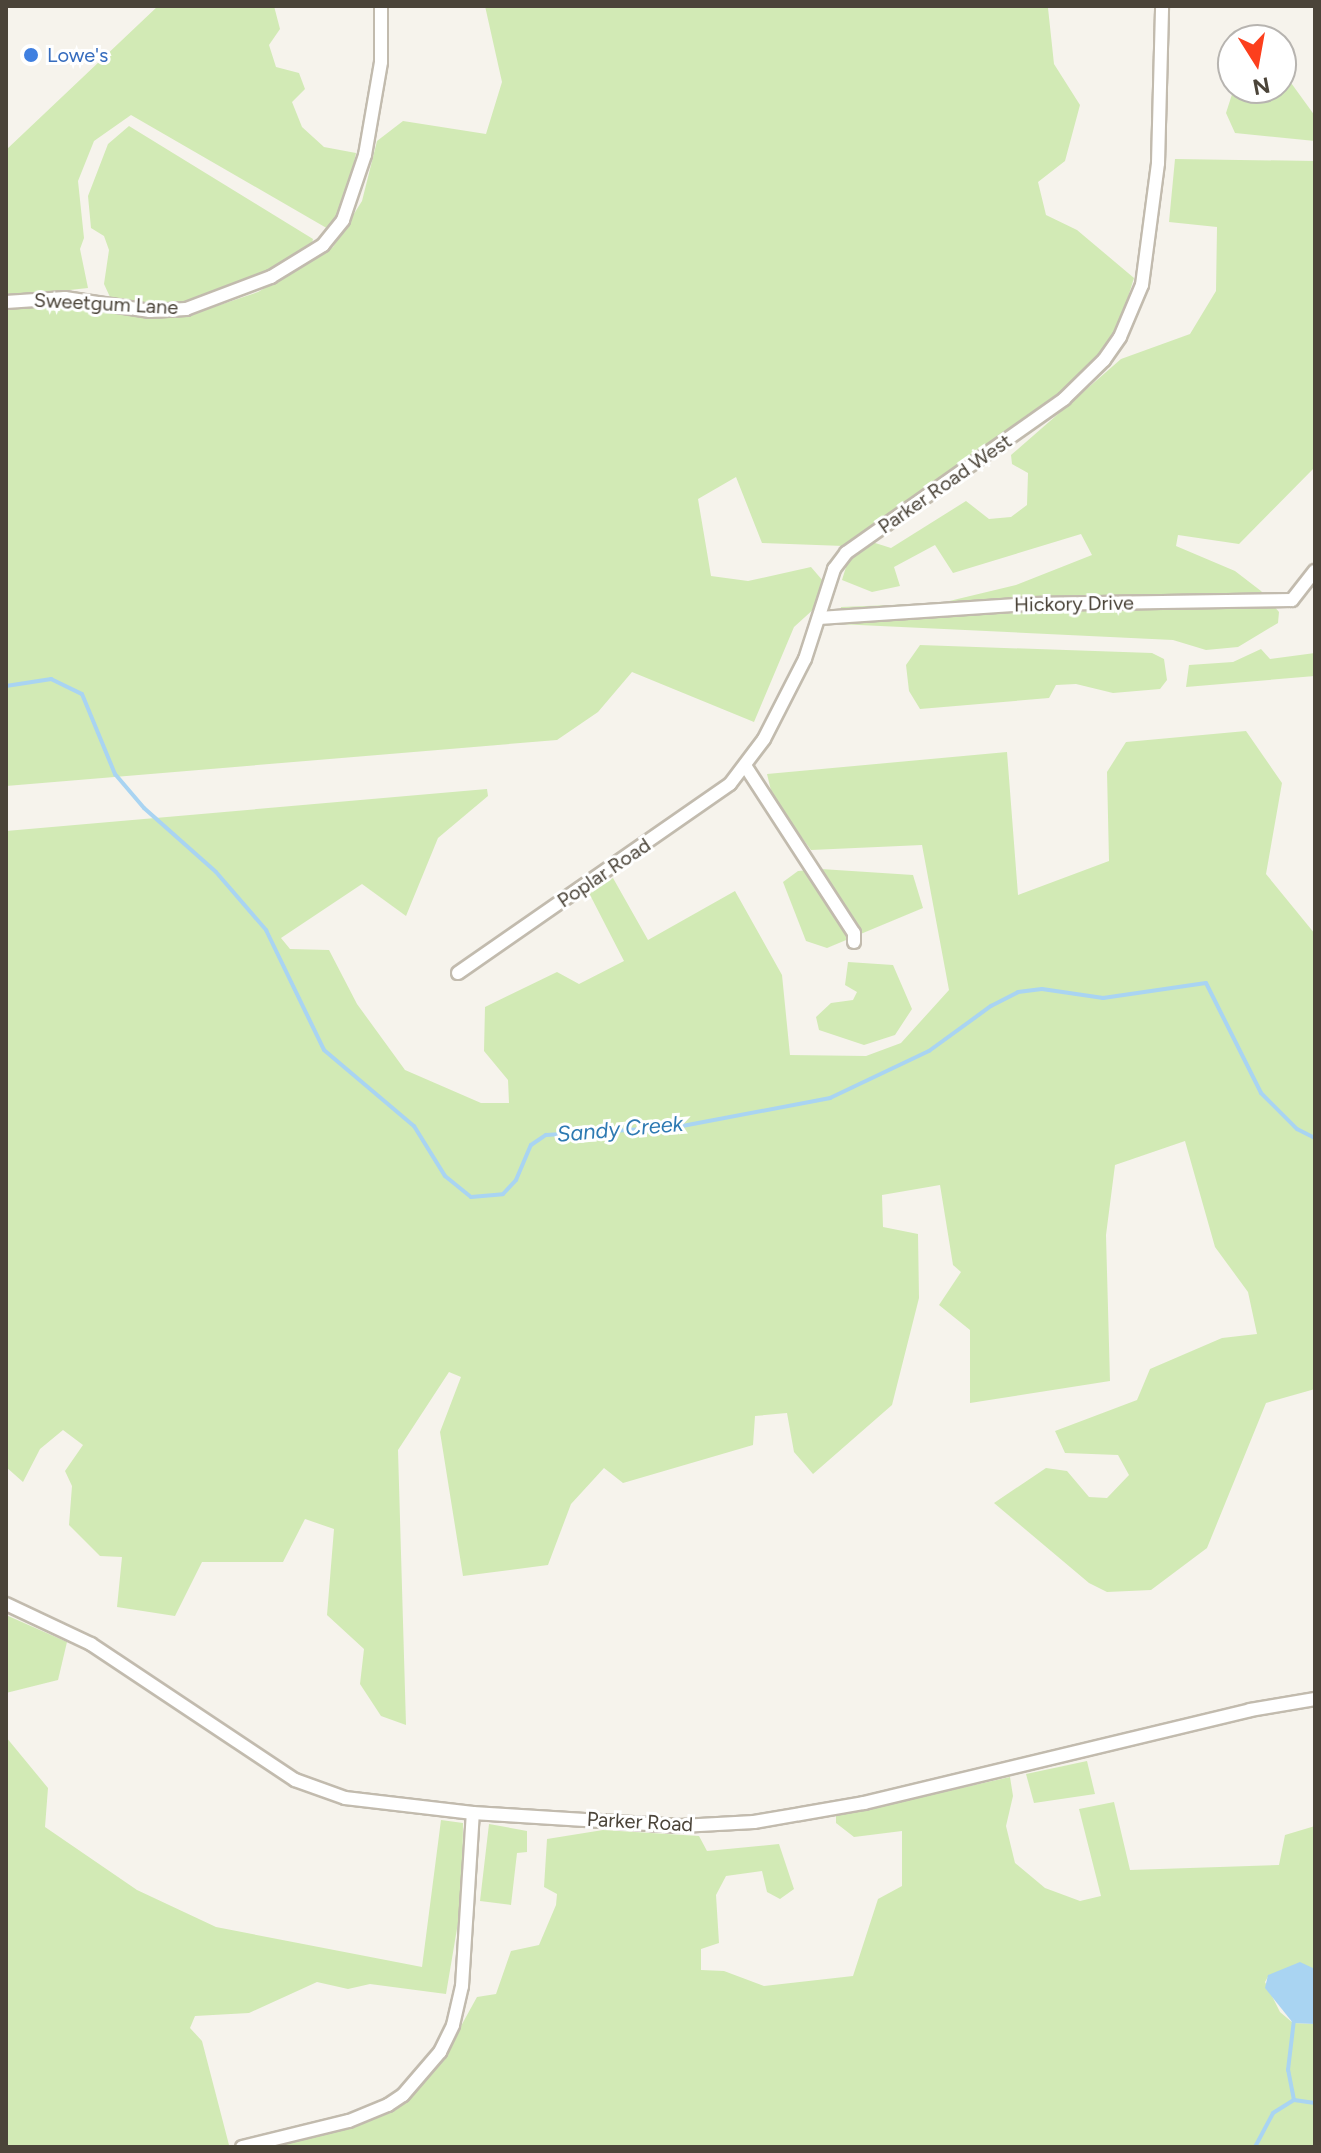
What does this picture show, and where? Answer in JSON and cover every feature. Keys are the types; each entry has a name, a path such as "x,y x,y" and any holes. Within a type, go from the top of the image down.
{"street":[{"name":"Sweetgum Lane","path":"6,302 65,298 150,311 186,309 271,277 323,245 343,220 365,155 381,62 381,6"},
{"name":"Parker Road West","path":"746,767 805,659 834,569 850,549 949,485 1064,399 1120,337 1142,285 1155,201 1162,6"},
{"name":"Hickory Drive","path":"819,618 1032,604 1292,600 1315,571"},
{"path":"746,767 854,933 854,942"},
{"name":"Poplar Road","path":"458,973 692,813 746,767"},
{"name":"Parker Road","path":"6,1604 91,1644 295,1780 357,1800 473,1813 681,1826 754,1822 864,1803 1250,1710 1315,1699"},
{"path":"242,2147 349,2121 388,2105 403,2095 440,2052 453,2025 462,1986 473,1813"}],"green space":[{"path":"158,6 274,6 280,29 269,45 276,67 299,73 305,89 292,102 302,127 324,147 356,153 347,197 330,230 131,115 94,141 78,181 84,238 80,249 88,288 6,297 6,150"},
{"path":"485,6 1048,8 1054,64 1080,105 1065,161 1038,182 1046,215 1077,230 1134,278 1118,329 1096,360 1052,401 936,487 844,546 762,543 736,477 698,499 711,576 748,581 811,567 823,581 816,607 794,627 754,722 632,672 598,712 557,740 6,786 6,310 56,302 157,315 205,310 258,292 333,247 362,201 377,141 403,121 486,134 502,82"},
{"path":"1297,91 1315,116 1315,141 1235,133 1226,113 1229,104 1297,104"},
{"path":"129,126 313,239 311,248 256,278 179,307 150,307 110,297 104,284 109,250 104,236 91,228 88,196 108,144"},
{"path":"1175,159 1315,161 1315,467 1239,544 1178,535 1176,546 1235,571 1261,591 1279,612 1278,623 1238,647 1206,650 1173,640 838,624 841,607 941,603 1016,585 1092,555 1081,534 953,573 935,545 894,567 900,586 872,592 842,580 849,557 872,542 891,548 966,501 989,519 1011,517 1027,505 1028,473 1012,464 1011,455 1121,359 1190,334 1216,291 1217,227 1169,222"},
{"path":"920,645 1152,653 1164,659 1167,680 1160,689 1113,693 1076,684 1056,685 1049,698 920,709 909,691 906,665"},
{"path":"1261,649 1270,659 1315,653 1315,676 1186,687 1189,665 1233,662"},
{"path":"1246,731 1282,783 1266,874 1315,934 1315,1389 1266,1403 1207,1548 1151,1590 1107,1592 1089,1583 994,1503 1046,1468 1067,1471 1089,1497 1107,1498 1129,1475 1118,1455 1065,1453 1055,1431 1137,1400 1150,1369 1222,1338 1257,1334 1248,1292 1215,1247 1185,1141 1115,1165 1106,1235 1110,1381 970,1403 970,1330 939,1305 961,1272 953,1265 940,1185 882,1195 883,1227 918,1234 919,1298 892,1405 813,1474 794,1452 787,1413 755,1416 753,1445 623,1483 604,1468 571,1504 548,1565 463,1576 440,1432 461,1377 449,1372 398,1450 406,1725 381,1716 360,1684 364,1649 327,1615 334,1529 305,1519 283,1562 202,1562 175,1616 117,1607 122,1557 100,1556 69,1525 72,1486 65,1471 83,1445 63,1430 40,1449 23,1482 6,1467 6,831 487,789 488,796 438,838 406,916 362,884 281,938 290,949 329,950 357,1004 405,1070 481,1103 509,1103 508,1080 484,1051 485,1007 557,972 579,984 624,961 589,893 613,878 648,940 735,891 782,975 790,1055 866,1056 901,1043 949,990 922,845 811,850 773,799 767,774 1007,752 1018,895 1109,861 1107,772 1126,742"},
{"path":"821,869 913,875 923,908 827,948 806,941 783,882 798,871"},
{"path":"848,962 893,965 912,1009 895,1035 864,1045 819,1030 816,1017 831,1003 853,1000 857,992 845,985"},
{"path":"6,1615 67,1642 58,1680 6,1693"},
{"path":"6,1737 48,1788 45,1827 137,1890 216,1927 422,1967 441,1820 463,1823 462,1899 446,1994 370,1984 348,1989 317,1982 249,2013 195,2016 190,2028 202,2041 229,2145 225,2147 6,2147"},
{"path":"1087,1761 1095,1794 1034,1803 1026,1774"},
{"path":"1010,1777 1013,1796 1006,1826 1015,1863 1045,1888 1080,1901 1101,1896 1079,1809 1114,1802 1130,1870 1279,1865 1285,1835 1315,1826 1315,1969 1269,1975 1265,1982 1280,2012 1293,2023 1315,2024 1315,2147 265,2147 349,2128 415,2093 440,2064 477,1997 496,1994 511,1951 539,1945 556,1905 557,1894 544,1887 547,1839 603,1830 699,1836 707,1851 779,1844 794,1889 780,1899 767,1892 762,1871 726,1876 716,1895 719,1943 701,1949 701,1970 724,1971 764,1986 853,1976 878,1899 902,1886 902,1831 854,1837 836,1823 836,1816"},
{"path":"489,1824 527,1831 527,1852 517,1853 511,1905 480,1901"}],"water":[{"path":"1300,1962 1315,1969 1315,2024 1293,2023 1265,1988 1268,1975"}],"waterway":[{"name":"Sandy Creek","path":"6,686 51,679 82,694 115,774 144,808 216,872 266,930 324,1050 414,1126 445,1176 471,1197 503,1194 516,1180 531,1145 546,1135 677,1127 830,1098 929,1051 991,1006 1018,992 1042,989 1103,998 1206,983 1261,1093 1297,1129 1315,1138"},
{"path":"1294,2020 1288,2070 1294,2100"},
{"name":"Sandy Creek","path":"1255,2147 1273,2113 1294,2100 1315,2103"}],"place":[{"name":"Lowe's","path":"31,55"}]}
